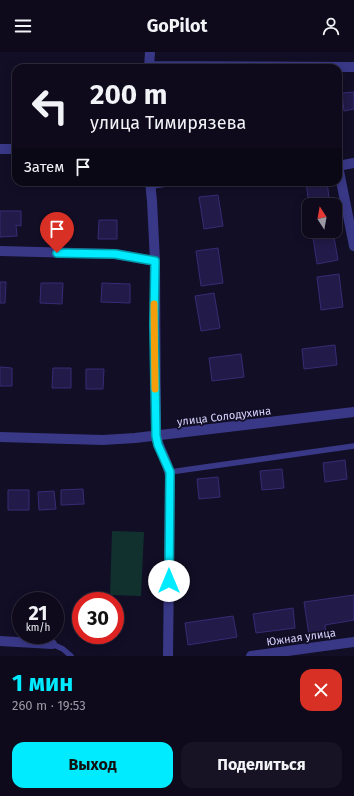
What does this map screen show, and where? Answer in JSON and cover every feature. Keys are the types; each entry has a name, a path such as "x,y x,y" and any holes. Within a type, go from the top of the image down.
{"street":[{"path":"149,64 150,52"},
{"path":"342,67 354,67"},
{"path":"0,149 12,149"},
{"path":"342,165 354,163"},
{"path":"150,186 155,261 154,324 156,436 158,445 170,472 168,656"},
{"path":"342,186 354,246"},
{"path":"0,251 115,254 155,261"},
{"name":"улица Солодухина","path":"0,437 102,440 156,436 354,412"},
{"path":"0,641 12,642"},
{"name":"Южная улица","path":"251,656 354,642"}],"lane":[{"path":"170,472 354,446"},
{"path":"52,644 63,649 71,656"}],"green space":[{"path":"112,531 144,532 141,596 124,595 124,592 110,592"}],"building":[{"path":"354,92 354,109 344,111 342,93"},
{"path":"307,186 328,186 329,198 308,198"},
{"path":"218,195 223,226 204,229 199,197"},
{"path":"0,211 21,211 21,226 16,225 17,236 0,237"},
{"path":"52,218 67,219 67,240 51,240"},
{"path":"99,220 117,220 117,239 98,239"},
{"path":"313,238 334,238 338,260 317,264"},
{"path":"218,248 223,283 201,286 196,251"},
{"path":"339,274 343,307 321,310 317,277"},
{"path":"0,282 6,282 5,303 0,303"},
{"path":"41,283 63,283 62,304 40,303"},
{"path":"102,283 130,284 130,303 101,302"},
{"path":"214,293 220,328 201,331 195,296"},
{"path":"335,345 337,365 304,369 302,349"},
{"path":"241,354 244,377 212,381 209,358"},
{"path":"0,367 12,368 12,386 0,386"},
{"path":"53,368 71,368 71,388 52,388"},
{"path":"86,369 104,369 103,389 86,389"},
{"path":"345,460 347,479 325,482 323,463"},
{"path":"282,469 284,488 262,490 260,471"},
{"path":"218,477 220,497 199,499 197,479"},
{"path":"83,489 84,504 61,505 61,490"},
{"path":"8,490 29,490 29,510 8,510"},
{"path":"54,491 56,509 39,510 38,492"},
{"path":"354,595 354,620 325,625 326,633 309,635 304,602"},
{"path":"293,608 295,628 256,633 253,614"},
{"path":"233,616 237,637 188,645 185,623"}],"slow traffic":[{"path":"154,304 155,389"}],"route":[{"path":"57,253 115,254 155,261 154,324 156,436 158,445 170,472 169,581"}]}
